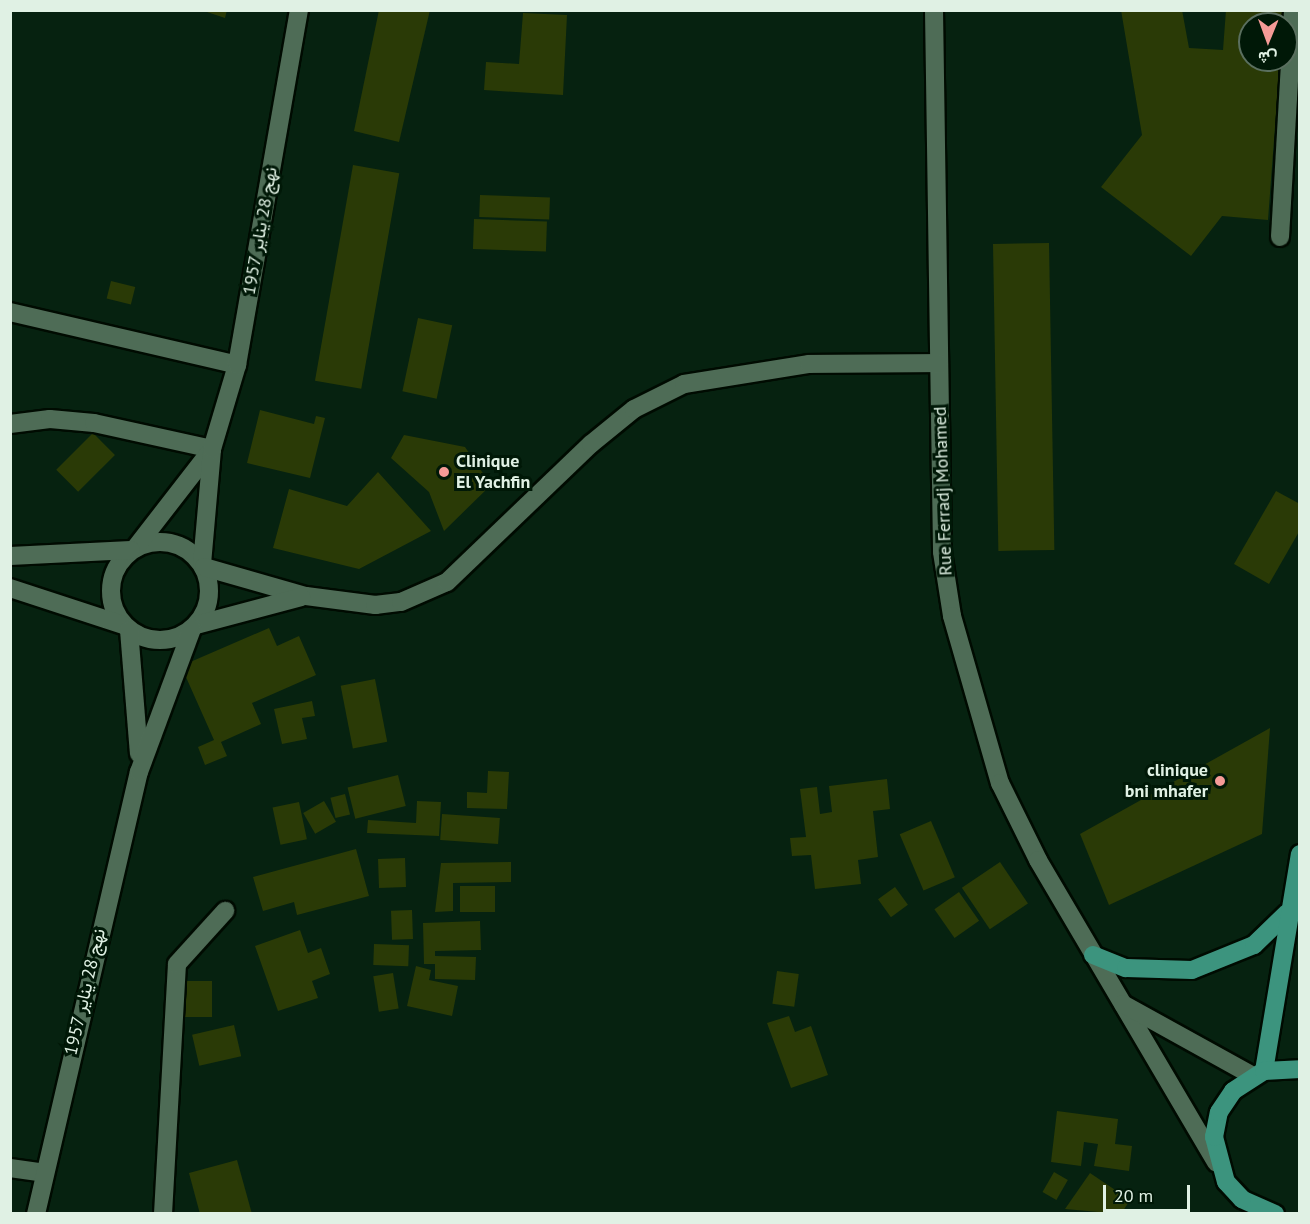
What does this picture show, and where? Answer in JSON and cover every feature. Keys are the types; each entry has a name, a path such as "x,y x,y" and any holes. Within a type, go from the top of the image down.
{"main road":[{"path":"1275,1214 1242,1206 1216,1161 1214,1137 1219,1112 1258,1074 1299,854"},
{"path":"1093,955 1126,968 1192,970 1254,945 1287,913"},
{"path":"1258,1074 1299,1069"}],"street":[{"name":"نهج 28 يناير 1957","path":"203,566 212,449 237,365 299,10"},
{"name":"Rue Ferradj Mohamed","path":"934,10 942,552 969,688 1000,783 1093,955 1216,1161"},
{"path":"1280,237 1293,10"},
{"path":"10,312 237,365"},
{"path":"10,556 134,548 172,543 203,566 306,596 375,605 425,595 447,582 591,444 634,409 684,384 809,364 939,363"},
{"path":"10,424 50,419 94,423 212,449"},
{"name":"نهج 28 يناير 1957","path":"134,548 212,449"},
{"path":"126,627 110,586 113,572 134,548"},
{"path":"194,627 209,597 203,566"},
{"path":"10,588 161,641 194,627 306,596"},
{"name":"نهج 28 يناير 1957","path":"126,627 140,772"},
{"name":"نهج 28 يناير 1957","path":"36,1214 140,772 194,627"},
{"path":"164,1214 177,964 225,911"},
{"path":"1123,1004 1258,1074"},
{"path":"10,1168 44,1173"}],"building":[{"path":"201,10 227,10 225,18"},
{"path":"379,10 430,10 399,142 354,131"},
{"path":"1121,10 1182,10 1189,48 1223,50 1226,10 1284,10 1284,12 1238,12 1238,72 1279,72 1268,220 1222,216 1191,256 1101,187 1142,135"},
{"path":"523,13 567,15 563,95 484,90 486,62 519,64"},
{"path":"353,165 399,173 361,389 315,381"},
{"path":"480,195 550,197 549,219 479,217"},
{"path":"474,219 547,222 546,252 473,249"},
{"path":"1049,243 1054,550 998,551 993,244"},
{"path":"111,281 135,287 131,305 107,298"},
{"path":"418,318 452,325 437,399 402,391"},
{"path":"260,410 314,424 316,416 325,418 310,478 247,463"},
{"path":"93,433 115,455 78,492 56,470"},
{"name":"Clinique El Yachfin","path":"404,435 465,447 491,485 444,531 429,492 391,458"},
{"path":"378,472 431,531 359,569 273,548 289,489 347,506"},
{"path":"1276,491 1300,504 1300,530 1269,584 1234,564"},
{"path":"269,628 277,646 299,636 316,675 252,703 261,724 221,742 227,756 205,765 198,747 214,740 181,666"},
{"path":"375,679 387,742 353,749 341,686"},
{"path":"312,701 315,716 302,718 307,739 282,744 274,709"},
{"name":"clinique bni mhafer","path":"1270,728 1262,834 1109,905 1080,834"},
{"path":"488,771 509,772 507,809 467,808 467,792 487,793"},
{"path":"398,775 406,806 355,819 348,788"},
{"path":"887,779 890,809 873,811 878,857 858,860 861,884 815,889 811,855 792,856 790,838 806,837 800,789 817,787 820,814 832,812 829,786"},
{"path":"345,794 350,814 336,818 330,798"},
{"path":"324,801 336,822 315,834 303,813"},
{"path":"417,801 441,802 439,836 367,833 368,820 416,823"},
{"path":"299,802 307,839 280,845 273,808"},
{"path":"442,814 500,818 498,844 440,840"},
{"path":"931,821 955,877 924,890 900,834"},
{"path":"356,849 369,896 297,915 294,902 263,911 253,877"},
{"path":"405,858 406,887 379,888 378,859"},
{"path":"511,862 511,882 453,883 453,911 435,912 441,863"},
{"path":"1000,862 1028,903 990,929 962,888"},
{"path":"460,886 495,886 495,912 460,912"},
{"path":"895,887 908,905 891,917 878,899"},
{"path":"959,892 979,921 955,938 934,909"},
{"path":"412,910 413,939 392,940 391,911"},
{"path":"480,921 481,950 435,951 435,956 476,957 475,980 435,979 435,964 424,964 423,923"},
{"path":"300,930 308,953 321,948 330,974 312,981 318,998 278,1011 255,946"},
{"path":"374,944 409,945 408,966 373,965"},
{"path":"416,966 431,970 429,980 458,986 452,1016 407,1006"},
{"path":"777,971 799,974 794,1007 772,1004"},
{"path":"393,973 399,1009 379,1012 373,976"},
{"path":"180,981 212,981 212,1017 180,1017"},
{"path":"789,1016 795,1032 811,1026 828,1075 791,1088 767,1023"},
{"path":"234,1025 241,1056 199,1066 192,1035"},
{"path":"1057,1111 1118,1119 1115,1144 1132,1146 1129,1171 1094,1166 1098,1144 1084,1142 1081,1166 1051,1162"},
{"path":"237,1160 252,1214 200,1214 189,1173"},
{"path":"1054,1172 1068,1180 1056,1200 1042,1192"},
{"path":"1090,1173 1130,1200 1121,1214 1065,1209"}],"place":[{"name":"Clinique El Yachfin","path":"444,472"},
{"name":"clinique bni mhafer","path":"1220,781"}]}
